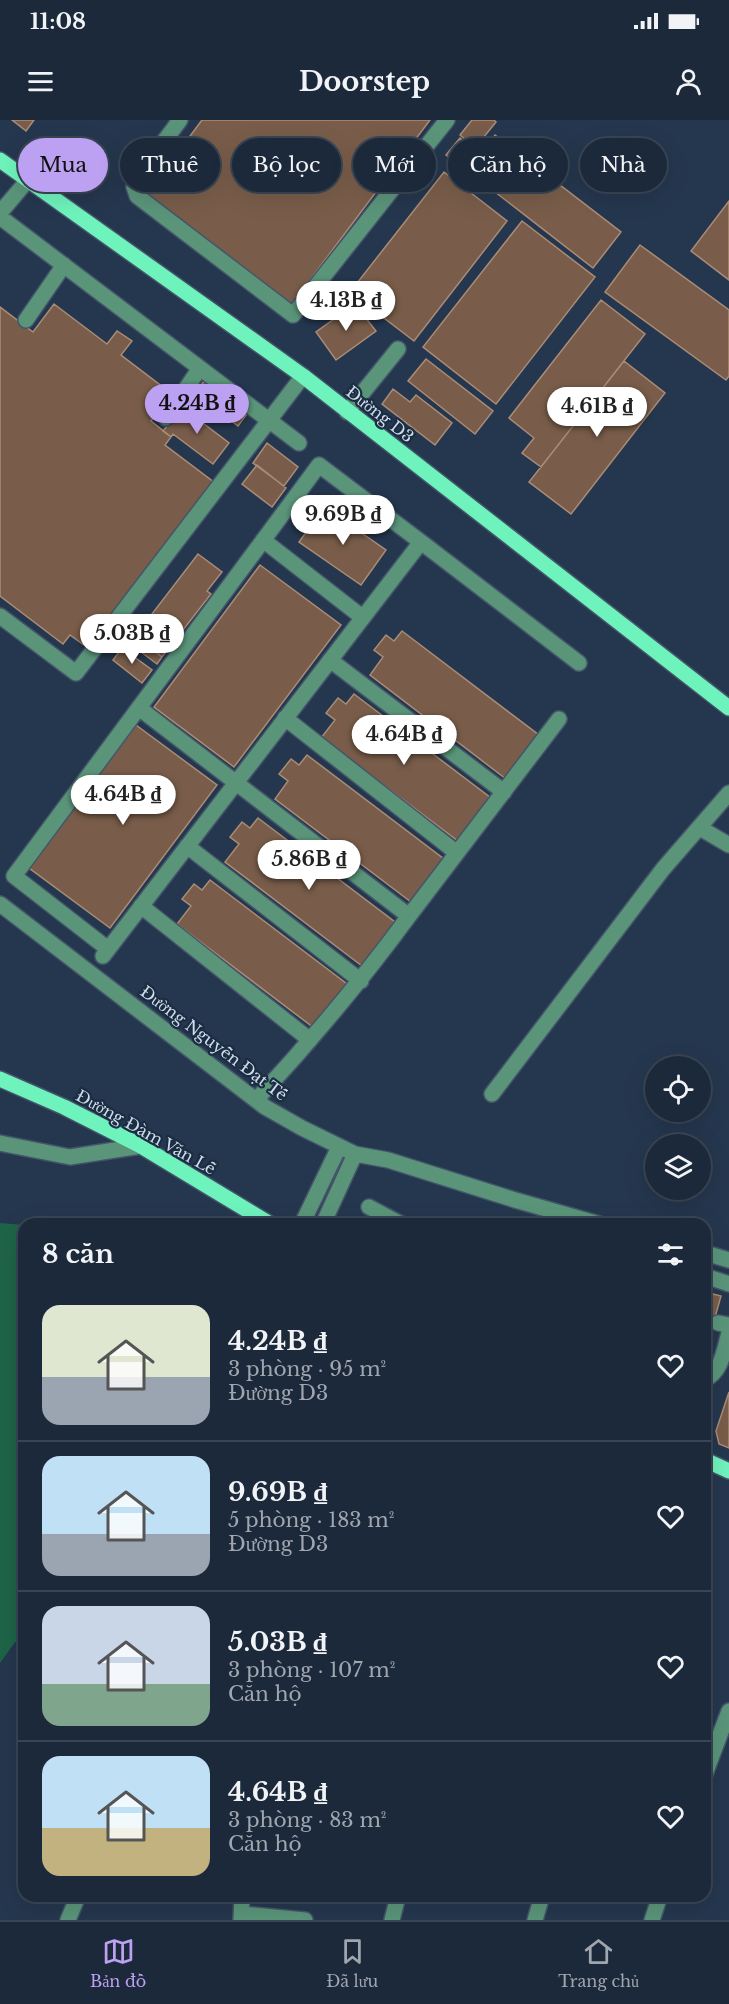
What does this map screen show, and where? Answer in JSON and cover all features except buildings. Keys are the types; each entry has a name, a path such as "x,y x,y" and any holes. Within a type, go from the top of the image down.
{"main road":[{"name":"Đường D3","path":"0,160 18,174"},
{"name":"Đường D3","path":"43,192 303,376 729,708"},
{"name":"Đường Đàm Văn Lễ","path":"0,1079 64,1107 141,1146 260,1218"},
{"path":"711,1463 729,1471"}],"street":[{"path":"180,120 136,179 134,187 137,196 293,315 447,120"},
{"path":"18,192 0,215 299,444"},
{"path":"26,320 64,265"},
{"path":"347,412 398,349"},
{"path":"165,418 200,368"},
{"path":"0,616 76,673 303,376"},
{"path":"421,542 105,952 14,876 319,465 421,542 579,663"},
{"path":"263,540 362,617"},
{"path":"330,660 504,792"},
{"path":"139,708 409,916"},
{"path":"285,718 457,853"},
{"path":"256,1100 361,981 559,719"},
{"path":"492,1094 663,869 729,794"},
{"path":"700,828 729,845"},
{"path":"187,846 361,981"},
{"name":"Đường Nguyễn Đạt Tế","path":"0,904 256,1100 302,1128 355,1154 387,1160 565,1218"},
{"path":"141,906 310,1040"},
{"path":"0,1143 70,1157 141,1146"},
{"path":"305,1218 339,1147"},
{"path":"326,1218 355,1154"},
{"path":"369,1207 390,1218"},
{"path":"711,1255 729,1260"},
{"path":"711,1278 729,1284"},
{"path":"711,1376 718,1368 725,1327"},
{"path":"711,1758 729,1711"},
{"path":"68,1920 76,1902"},
{"path":"392,1920 396,1902"},
{"path":"535,1920 540,1902"},
{"path":"652,1920 658,1902"},
{"path":"242,1917 305,1920"}],"green space":[{"path":"0,1223 18,1224 18,1642 15,1642 0,1663"}]}
